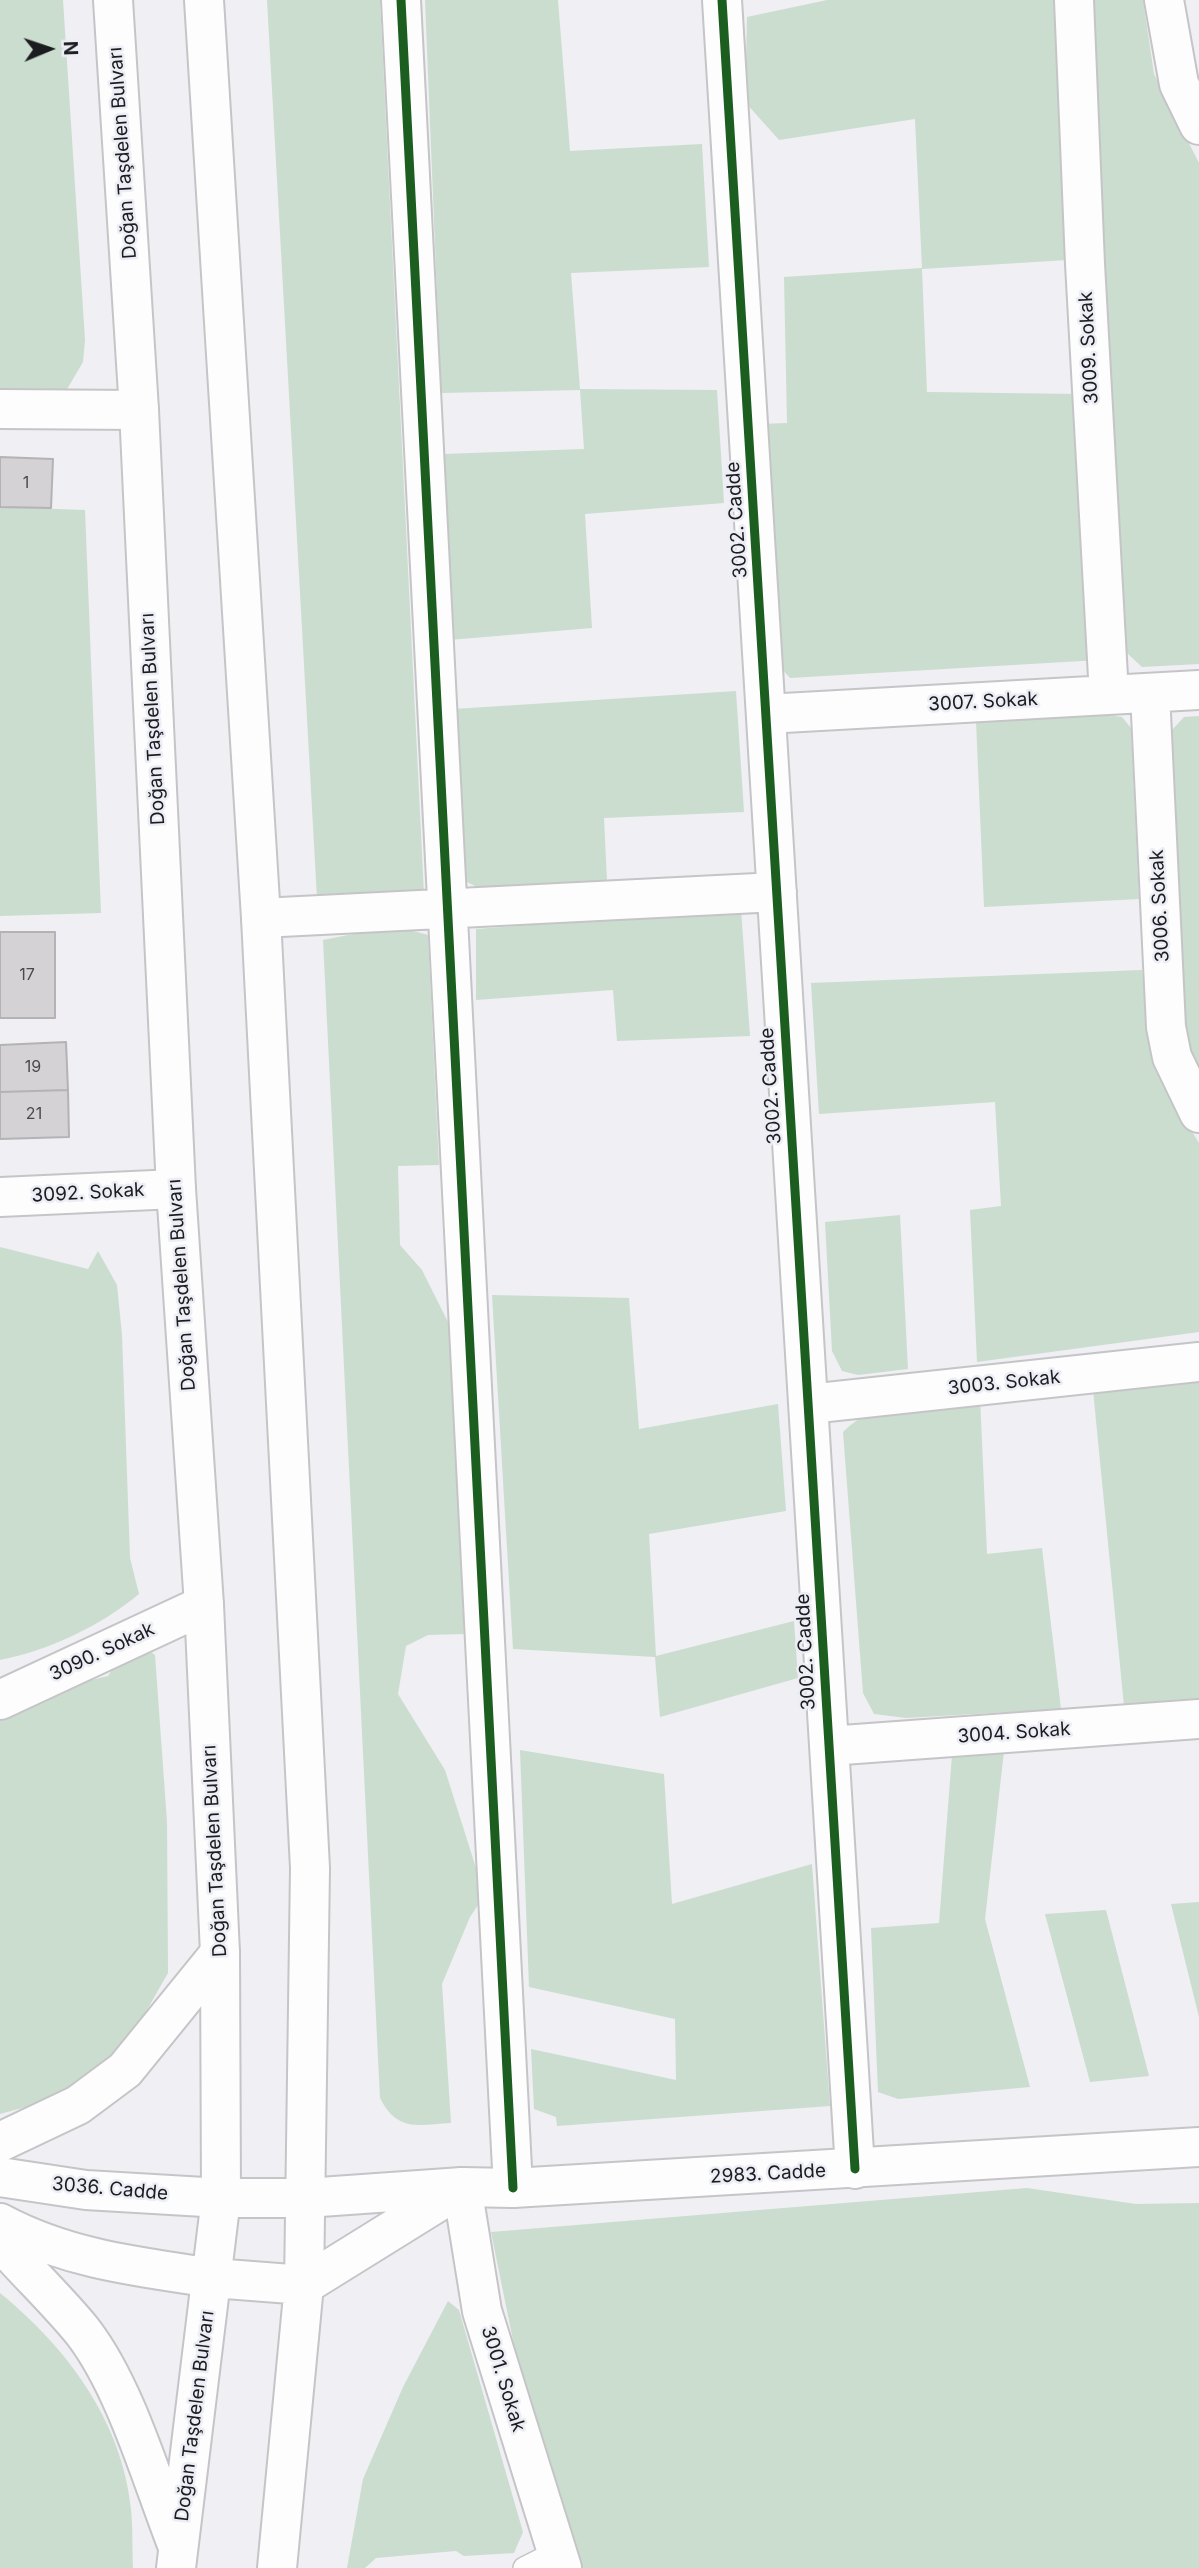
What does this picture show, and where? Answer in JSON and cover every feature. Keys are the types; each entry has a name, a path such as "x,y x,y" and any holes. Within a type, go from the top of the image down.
{"street":[{"name":"Doğan Taşdelen Bulvarı","path":"113,0 139,410 176,1189 204,1605 220,1953 221,2198 177,2558"},
{"path":"204,0 261,918 307,1805 310,1952 304,2286 277,2568"},
{"path":"401,0 513,2188"},
{"name":"3002. Cadde","path":"722,0 855,2169"},
{"name":"3009. Sokak","path":"1074,0 1084,264 1109,695"},
{"path":"1164,0 1179,84 1199,125"},
{"path":"0,409 139,410"},
{"name":"3007. Sokak","path":"766,714 1199,690"},
{"name":"3006. Sokak","path":"1150,693 1166,1027 1172,1058 1199,1113"},
{"path":"261,918 776,892"},
{"name":"3092. Sokak","path":"0,1197 176,1189"},
{"name":"3003. Sokak","path":"808,1404 1199,1362"},
{"name":"3090. Sokak","path":"0,1700 204,1605"},
{"name":"3004. Sokak","path":"829,1746 1199,1719"},
{"path":"0,2143 78,2105 125,2070 220,1953"},
{"name":"2983. Cadde","path":"306,2198 462,2187 513,2188 855,2169 1199,2147"},
{"name":"3036. Cadde","path":"0,2177 86,2190 221,2198 306,2198"},
{"path":"0,2223 41,2244 71,2253 213,2278 304,2286 462,2187"},
{"name":"3001. Sokak","path":"462,2187 482,2311 547,2562"},
{"path":"0,2241 83,2332 101,2361 123,2407 177,2558"}],"green space":[{"path":"0,0 63,0 85,340 83,362 63,396 0,398"},
{"path":"267,0 380,0 424,894 317,898"},
{"path":"425,0 558,0 570,151 702,144 709,267 571,273 580,389 717,390 724,503 585,514 592,628 449,640 443,454 584,449 580,390 441,393"},
{"path":"827,0 1054,0 1067,260 922,269 927,392 1079,394 1099,660 790,678 770,656 759,424 787,423 784,277 922,268 915,119 779,140 745,102 747,17"},
{"path":"1092,0 1143,0 1154,74 1199,163 1199,664 1142,667 1127,653 1099,188"},
{"path":"0,507 85,510 101,913 0,916"},
{"path":"736,691 744,812 604,818 607,882 477,887 465,881 454,709"},
{"path":"1107,715 1122,717 1131,728 1139,899 984,907 976,721"},
{"path":"1199,716 1199,1071 1189,1048 1180,988 1172,730 1184,717"},
{"path":"741,909 750,1036 617,1041 613,990 476,1000 476,929"},
{"path":"378,929 406,929 428,935 439,1165 398,1166 400,1245 422,1270 449,1324 464,1634 428,1635 406,1646 398,1694 445,1770 476,1868 478,1905 470,1917 442,1984 451,2123 428,2125 401,2121 394,2117 380,2098 323,940"},
{"path":"1142,970 1156,1072 1199,1143 1199,1332 977,1362 970,1210 1001,1206 995,1102 819,1114 811,983"},
{"path":"900,1215 908,1369 858,1375 842,1371 832,1351 825,1222"},
{"path":"0,1247 88,1269 98,1251 117,1285 122,1335 130,1558 139,1594 74,1635 37,1650 0,1660"},
{"path":"492,1295 629,1298 639,1429 778,1404 786,1511 649,1534 656,1656 794,1621 798,1678 660,1717 655,1657 513,1649"},
{"path":"1199,1381 1199,1700 1124,1706 1093,1390"},
{"path":"980,1397 987,1554 1042,1548 1061,1709 906,1718 874,1714 863,1693 843,1432 872,1412 889,1407"},
{"path":"142,1646 155,1655 167,1822 168,1973 139,2024 109,2064 52,2100 0,2114 0,1718 54,1689 108,1676 121,1656"},
{"path":"520,1750 664,1774 672,1904 812,1864 830,2106 557,2126 556,2117 534,2109 531,2049 676,2080 675,2019 529,1987"},
{"path":"1004,1751 985,1919 1030,2087 898,2099 878,2092 871,1928 939,1923 952,1755"},
{"path":"1199,1902 1199,2017 1171,1904"},
{"path":"1106,1910 1149,2076 1090,2082 1045,1914"},
{"path":"1027,2188 1136,2204 1199,2203 1199,2568 582,2568 517,2360 491,2232"},
{"path":"0,2293 47,2337 68,2362 103,2416 116,2445 125,2476 132,2516 133,2568 0,2568"},
{"path":"448,2301 459,2310 523,2532 514,2553 464,2556 456,2551 376,2558 365,2568 347,2568 363,2479 403,2387"}],"building":[{"path":"0,457 53,459 51,508 0,507"},
{"path":"0,932 55,932 55,1018 0,1018"},
{"path":"66,1042 68,1090 0,1092 0,1045"},
{"path":"68,1090 69,1137 0,1139 0,1092"}],"cycle path":[{"path":"401,0 513,2188"},
{"path":"722,0 855,2169"}]}
